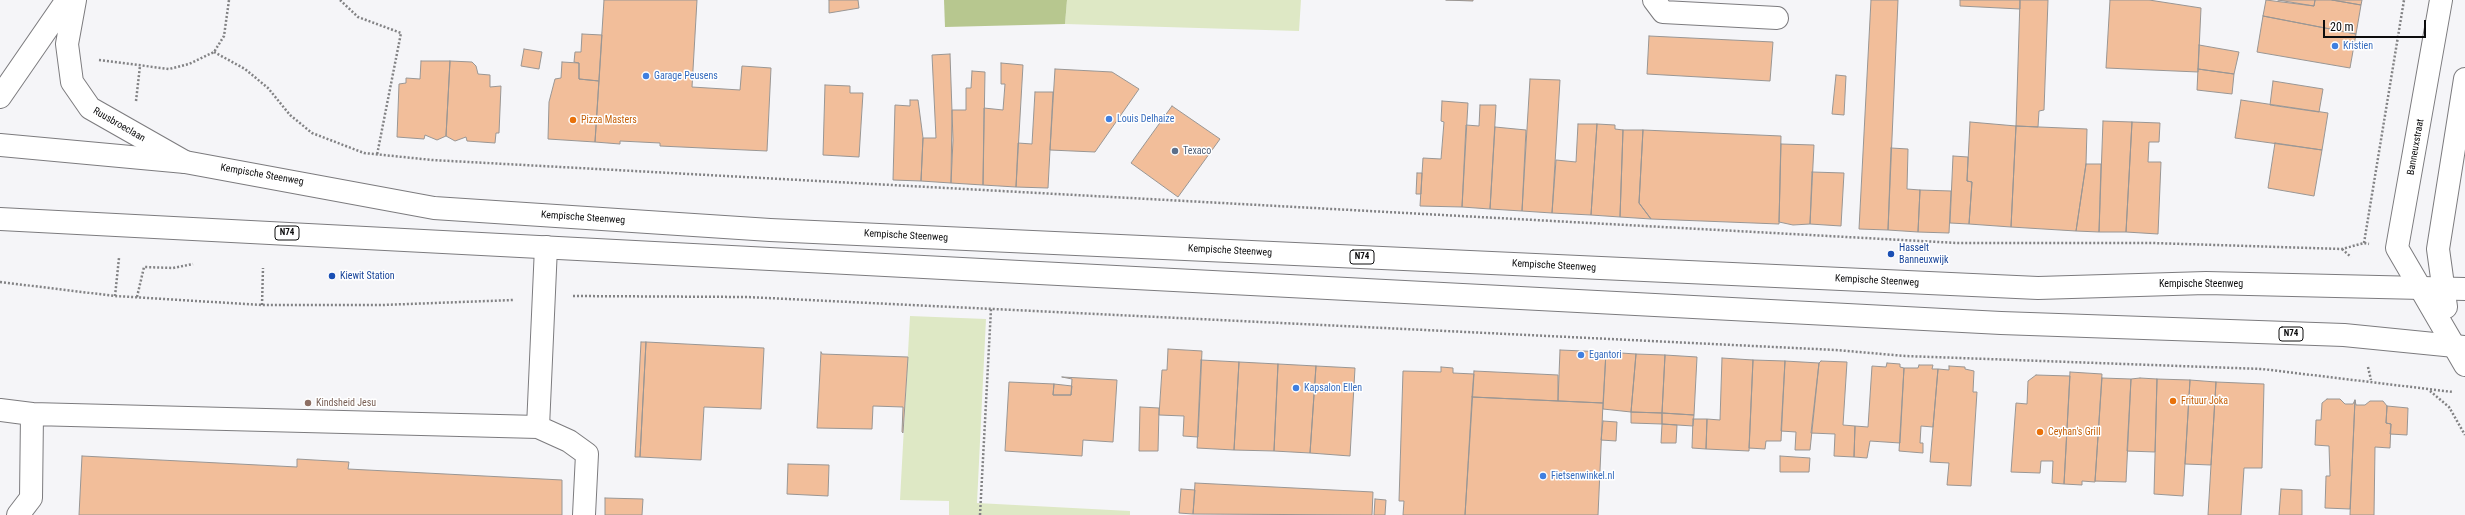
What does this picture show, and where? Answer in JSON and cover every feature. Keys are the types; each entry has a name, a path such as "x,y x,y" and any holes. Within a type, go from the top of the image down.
{"main road":[{"path":"0,97 67,0"},
{"name":"Ruusbroeclaan","path":"75,0 68,44 72,82 90,108 185,162"},
{"path":"1654,0 1663,12 1777,18"},
{"name":"Banneuxstraat","path":"2441,0 2397,248 2420,288 2462,353"},
{"path":"2462,353 2442,288 2438,249 2465,79"},
{"name":"Kempische Steenweg","path":"0,145 185,162 434,208 770,230 2038,288 2206,283 2465,289"},
{"name":"N74","path":"2,216 546,247 2001,323 2344,335 2462,353"},
{"path":"538,427 546,247"},
{"path":"0,410 32,414 538,427 569,440 587,454 584,515"},
{"path":"18,515 30,498 32,414"}],"path":[{"path":"99,60 169,69 189,64 214,52 224,36 229,0"},
{"path":"340,0 358,17 401,33 377,155"},
{"path":"214,52 251,74 268,88 290,115 312,133 344,147 377,155 432,160 1957,243 2153,243 2342,249 2364,243 2404,0"},
{"path":"136,103 140,66"},
{"path":"115,296 119,258"},
{"path":"137,297 144,267 173,268 193,264"},
{"path":"262,305 263,268"},
{"path":"0,282 115,296 262,305 382,305 544,299 556,296 747,297 1836,350 1906,356 2262,369 2370,380 2430,390 2458,392"},
{"path":"980,515 991,309"},
{"path":"2430,390 2449,406 2465,435"}],"green space":[{"path":"944,0 1067,0 1065,24 945,27"},
{"path":"1067,0 1301,0 1299,31 1065,24"},
{"path":"910,316 986,319 977,503 1130,511 1130,515 949,515 949,501 900,500"}],"building":[{"name":"Garage Peusens","path":"604,0 697,0 692,87 740,90 742,66 771,68 767,151 660,146 660,143 620,141 620,144 595,142"},
{"path":"829,0 858,0 859,8 829,13"},
{"path":"1446,0 1473,0 1473,1"},
{"path":"1871,0 1898,0 1888,230 1859,229"},
{"path":"1960,0 2020,0 2020,9 1960,6"},
{"path":"2020,0 2048,0 2044,110 2039,111 2038,127 2016,126"},
{"path":"2110,0 2149,0 2201,8 2198,72 2106,68"},
{"path":"2266,0 2314,6 2315,0 2332,0 2361,5 2356,34 2263,16"},
{"path":"2278,0 2315,0 2314,6"},
{"path":"2332,0 2362,0 2361,5"},
{"path":"2263,16 2356,34 2350,68 2257,52"},
{"path":"582,34 602,35 599,81 579,79 579,63 574,62 575,52 581,52"},
{"path":"1649,36 1773,42 1770,81 1647,74"},
{"path":"2199,45 2239,52 2234,74 2198,69"},
{"path":"524,49 542,52 539,69 521,66"},
{"path":"950,54 953,140 951,183 921,181 923,138 936,138 932,55"},
{"path":"421,61 450,61 446,136 437,140 425,135 424,139 397,137 399,84 406,83 406,78 420,79"},
{"path":"450,61 472,62 476,66 478,74 490,75 490,87 501,86 499,133 496,133 495,143 467,141 466,137 455,141 446,136"},
{"name":"Pizza Masters","path":"562,62 579,63 579,79 599,81 595,142 548,139 549,102 555,79 561,78"},
{"path":"1001,63 1023,65 1016,187 983,185 984,108 1003,110 1005,84 1001,84"},
{"path":"1055,69 1112,72 1139,89 1095,152 1050,150"},
{"path":"2198,69 2234,74 2232,94 2197,90"},
{"path":"972,71 985,72 983,185 951,183 952,110 966,110 966,88 971,88"},
{"path":"1836,75 1846,76 1844,115 1832,114"},
{"path":"1530,79 1560,80 1552,213 1522,211"},
{"path":"2273,81 2323,89 2319,112 2270,105"},
{"path":"825,85 850,86 850,93 863,93 859,157 823,155"},
{"path":"1035,92 1053,92 1048,188 1016,187 1018,143 1032,144"},
{"path":"910,100 918,100 923,138 921,181 893,180 895,105 910,106"},
{"path":"2241,100 2328,113 2322,150 2235,138"},
{"path":"1442,101 1468,103 1462,207 1420,206 1423,158 1441,159 1444,122 1441,121"},
{"path":"1480,105 1496,105 1490,209 1462,207 1466,125 1479,126"},
{"name":"Texaco","path":"1172,106 1220,139 1178,197 1131,163"},
{"path":"2103,121 2132,122 2126,232 2099,232"},
{"path":"1970,122 2016,126 2011,227 1969,224 1972,182 1967,181"},
{"path":"2132,122 2160,123 2159,142 2149,142 2148,162 2161,162 2158,234 2126,232"},
{"path":"1578,124 1597,124 1591,215 1552,213 1556,160 1576,162"},
{"path":"1597,124 1615,125 1615,129 1623,130 1620,217 1591,215"},
{"path":"2016,126 2087,129 2086,164 2076,231 2011,227"},
{"path":"1495,127 1526,130 1522,211 1490,209"},
{"path":"1623,130 1643,130 1639,203 1651,219 1620,217"},
{"path":"1643,130 1781,136 1779,224 1651,219 1639,203"},
{"path":"2275,143 2322,150 2314,196 2268,188"},
{"path":"1781,144 1814,145 1810,224 1793,225 1779,222"},
{"path":"1891,148 1908,149 1907,189 1920,190 1918,232 1888,230"},
{"path":"1953,156 1968,157 1967,181 1972,182 1969,224 1950,223"},
{"path":"2086,164 2101,164 2099,232 2076,231"},
{"path":"1812,172 1844,173 1841,226 1810,224"},
{"path":"1417,173 1422,173 1421,194 1416,194"},
{"path":"1920,190 1951,191 1949,233 1918,232"},
{"path":"641,342 646,342 640,457 635,457"},
{"path":"646,342 764,348 761,409 704,407 701,460 640,457"},
{"path":"1168,349 1202,351 1198,437 1183,436 1184,416 1159,415 1162,370 1167,370"},
{"path":"1560,350 1606,352 1603,403 1558,401"},
{"path":"821,352 822,354 908,357 903,433 903,407 873,406 872,429 817,428"},
{"path":"1606,352 1636,354 1631,412 1603,409"},
{"path":"1636,354 1665,355 1662,413 1631,412"},
{"path":"1665,355 1697,357 1694,415 1662,413"},
{"path":"1722,358 1753,360 1749,451 1706,449 1707,419 1720,420"},
{"path":"1201,360 1239,362 1234,450 1197,448"},
{"path":"1753,360 1785,361 1781,441 1766,441 1765,449 1749,448"},
{"path":"1785,361 1819,363 1810,450 1795,450 1796,432 1781,431"},
{"path":"1821,361 1847,362 1843,425 1855,426 1854,457 1834,456 1835,434 1811,433 1819,363"},
{"path":"1239,362 1278,364 1274,451 1234,450"},
{"path":"1887,363 1900,364 1900,367 1904,368 1900,443 1870,441 1867,458 1854,457 1855,426 1868,427 1872,366 1886,367"},
{"path":"1278,364 1316,366 1310,453 1274,451"},
{"path":"1919,365 1933,365 1932,369 1938,369 1933,427 1921,426 1920,443 1923,443 1923,453 1899,451 1904,368 1918,368"},
{"path":"1316,366 1355,368 1350,456 1310,453"},
{"path":"1949,366 1965,367 1965,369 1974,371 1973,392 1977,392 1971,486 1947,485 1949,463 1930,462 1938,369 1949,370"},
{"path":"1441,367 1453,368 1453,373 1474,374 1465,515 1403,515 1404,501 1399,501 1403,371 1441,372"},
{"path":"1474,371 1558,375 1558,401 1472,397"},
{"path":"2070,372 2102,374 2095,482 2082,481 2082,485 2064,484"},
{"name":"Ceyhan's Grill","path":"2036,375 2070,376 2064,484 2052,483 2053,461 2041,461 2040,473 2011,472 2016,403 2027,404 2028,381"},
{"path":"1062,377 1117,380 1113,442 1083,440 1082,456 1005,451 1009,382 1054,384 1053,395 1071,395 1072,379"},
{"path":"2102,378 2131,379 2126,482 2095,481"},
{"path":"2131,379 2157,379 2155,452 2127,451"},
{"path":"2157,379 2190,380 2183,496 2154,494"},
{"path":"2190,380 2216,382 2211,465 2185,464"},
{"path":"2216,382 2264,384 2262,468 2244,468 2241,515 2208,515"},
{"path":"1054,384 1072,386 1071,395 1053,395"},
{"path":"1472,397 1603,403 1598,515 1465,515"},
{"path":"2327,399 2340,399 2345,404 2353,404 2355,400 2350,509 2325,508 2326,476 2330,476 2329,446 2315,445 2316,420 2321,420 2322,403"},
{"path":"2355,400 2356,405 2365,405 2370,401 2383,401 2387,406 2386,423 2391,424 2390,448 2375,447 2374,515 2350,515"},
{"path":"2387,406 2408,408 2407,435 2390,434 2391,424 2386,423"},
{"path":"1140,407 1159,408 1158,451 1139,451"},
{"path":"1631,412 1662,413 1662,424 1631,423"},
{"path":"1662,413 1694,415 1693,426 1662,424"},
{"path":"1693,419 1707,419 1706,449 1692,448"},
{"path":"1603,421 1617,422 1616,441 1601,440"},
{"path":"1662,424 1677,425 1676,443 1661,443"},
{"path":"82,456 297,467 297,459 349,462 348,469 562,480 562,515 79,515"},
{"path":"1780,456 1810,458 1809,472 1780,472"},
{"path":"788,464 829,465 828,496 787,494"},
{"path":"1195,483 1373,492 1372,515 1193,514"},
{"path":"1181,489 1195,490 1193,514 1179,513"},
{"path":"2281,489 2302,490 2302,515 2279,515"},
{"path":"605,498 643,499 642,515 605,515"},
{"path":"1375,499 1386,500 1385,515 1374,515"}],"place":[{"name":"Kristien","path":"2335,46"},
{"name":"Garage Peusens","path":"646,76"},
{"name":"Louis Delhaize","path":"1109,119"},
{"name":"Pizza Masters","path":"573,120"},
{"name":"Texaco","path":"1175,151"},
{"name":"Hasselt Banneuxwijk","path":"1891,254"},
{"name":"Kiewit Station","path":"332,276"},
{"name":"Egantori","path":"1581,355"},
{"name":"Kapsalon Ellen","path":"1296,388"},
{"name":"Frituur Joka","path":"2173,401"},
{"name":"Kindsheid Jesu","path":"308,403"},
{"name":"Ceyhan's Grill","path":"2040,432"},
{"name":"Fietsenwinkel.nl","path":"1543,476"}]}
